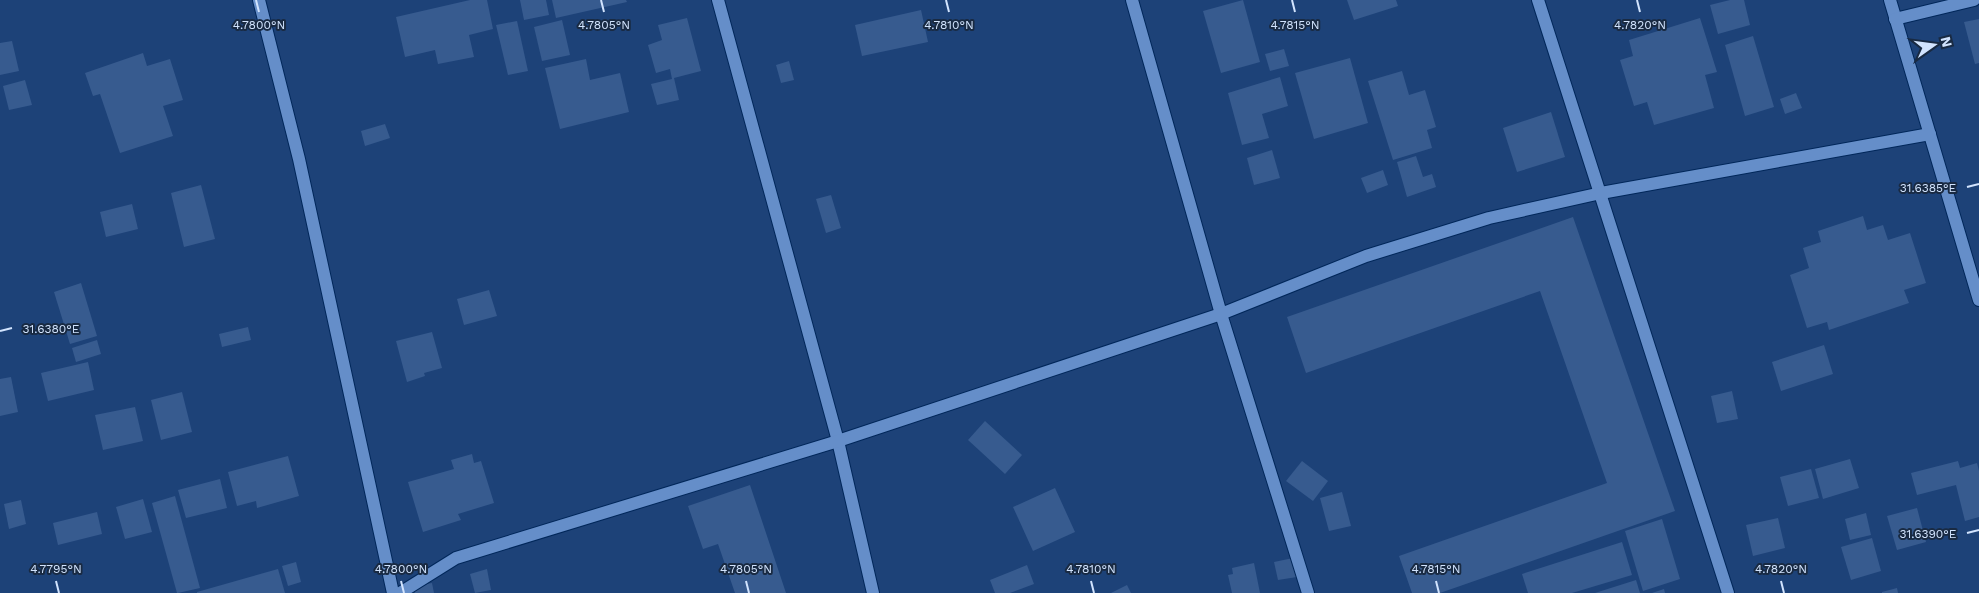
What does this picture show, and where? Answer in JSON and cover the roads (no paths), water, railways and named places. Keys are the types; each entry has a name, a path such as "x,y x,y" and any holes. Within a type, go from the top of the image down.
{"street":[{"path":"259,0 299,158 393,593"},
{"path":"718,0 838,441 873,593"},
{"path":"1132,0 1221,314 1308,593"},
{"path":"1538,0 1728,593"},
{"path":"1890,0 1979,300"},
{"path":"1895,20 1974,0"},
{"path":"400,593 456,558 838,441 1221,314 1366,256 1490,218 1601,193 1930,134"}]}
